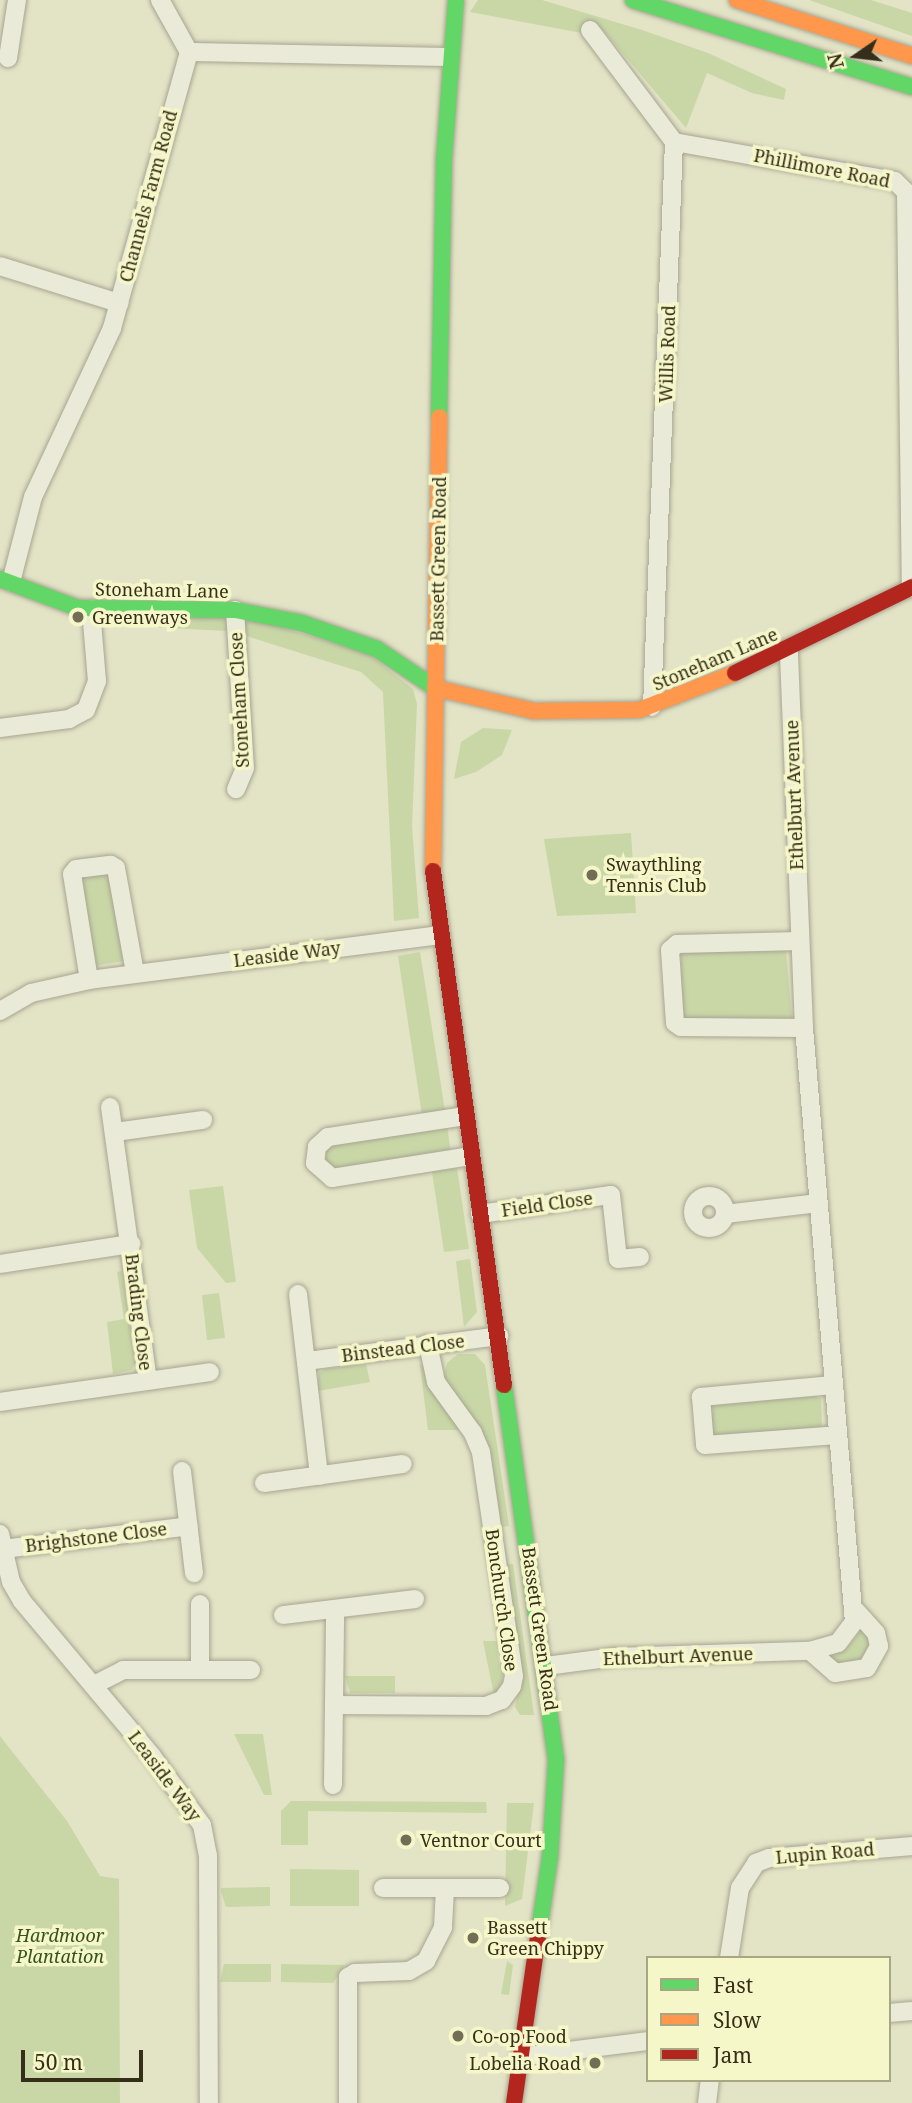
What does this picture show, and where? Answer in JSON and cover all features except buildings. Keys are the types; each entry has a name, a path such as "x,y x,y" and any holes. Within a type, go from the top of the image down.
{"main road":[{"name":"Bassett Green Road","path":"456,0 450,57 430,838 439,935 547,1666 555,1737 555,1801 514,2103"},
{"path":"633,0 912,88"},
{"path":"737,0 912,56"},
{"path":"762,0 790,16"},
{"name":"Stoneham Lane","path":"6,581 60,603 91,609 235,610 302,623 377,649 435,688 534,711 612,713 652,707 789,649 911,587"}],"street":[{"path":"8,58 17,0"},
{"path":"160,0 189,52 450,57"},
{"path":"590,30 674,142"},
{"name":"Channels Farm Road","path":"6,581 33,497 120,303 189,52"},
{"name":"Phillimore Road","path":"674,142 895,181 906,192 911,587"},
{"name":"Willis Road","path":"652,707 674,142"},
{"path":"0,266 120,303"},
{"path":"0,728 69,719 92,703 97,681 91,609"},
{"name":"Stoneham Close","path":"235,610 245,768 236,789"},
{"name":"Ethelburt Avenue","path":"547,1666 614,1657 810,1651 838,1643 856,1611 837,1435 804,1028 789,649"},
{"path":"89,980 72,874 76,869 111,865 116,869 135,973"},
{"name":"Leaside Way","path":"0,1011 31,993 89,980 439,935"},
{"path":"800,941 677,944 670,950 675,1023 681,1027 804,1028"},
{"name":"Brading Close","path":"110,1107 148,1380"},
{"path":"465,1116 328,1137 317,1147 315,1163 332,1178 471,1156"},
{"path":"115,1132 203,1120"},
{"name":"Field Close","path":"480,1214 611,1195 618,1259 640,1257"},
{"path":"725,1214 818,1203"},
{"name":"Brading Close","path":"0,1264 131,1244"},
{"path":"298,1294 318,1476"},
{"name":"Binstead Close","path":"307,1361 499,1336"},
{"name":"Bonchurch Close","path":"335,1705 485,1706 502,1700 512,1686 514,1676 481,1452 473,1433 436,1382 428,1344"},
{"name":"Brading Close","path":"0,1402 211,1372"},
{"path":"833,1385 701,1397 705,1445 837,1435"},
{"path":"264,1483 403,1464"},
{"name":"Brighstone Close","path":"182,1471 194,1573"},
{"name":"Brighstone Close","path":"1,1541 188,1526"},
{"name":"Leaside Way","path":"1,1541 22,1601 186,1799 206,1839 209,2103"},
{"path":"283,1615 415,1599"},
{"path":"200,1604 200,1669"},
{"path":"333,1785 335,1610"},
{"path":"810,1651 835,1673 867,1668 879,1646 876,1633 856,1611"},
{"path":"94,1685 111,1673 123,1670 251,1670"},
{"name":"Lupin Road","path":"729,1956 740,1888 755,1863 769,1858 912,1846"},
{"path":"383,1888 500,1888"},
{"path":"348,2103 348,1977 355,1973 409,1971 426,1961 443,1927 445,1888"},
{"path":"891,2014 912,2011"},
{"path":"520,2057 646,2042"},
{"path":"707,2103 710,2082"}],"green space":[{"path":"478,0 542,0 642,30 708,53 786,89 784,100 752,93 707,73 686,128 603,30 582,33 470,12"},
{"path":"809,0 871,0 912,13 912,36"},
{"path":"145,614 227,617 228,631 146,627"},
{"path":"240,615 367,653 413,689 417,704 412,826 419,918 394,921 383,692 361,672 240,634"},
{"path":"483,728 512,730 502,755 476,772 454,779 461,742"},
{"name":"Swaythling Tennis Club","path":"631,833 636,913 557,916 544,839"},
{"path":"108,873 124,961 94,966 80,877"},
{"path":"786,951 792,1018 682,1019 681,952"},
{"path":"420,952 445,1111 422,1115 398,956"},
{"path":"447,1125 451,1154 335,1170 326,1165 326,1145"},
{"path":"457,1168 469,1249 444,1252 432,1172"},
{"path":"223,1186 236,1282 226,1283 197,1248 189,1190"},
{"path":"470,1259 477,1312 464,1327 456,1261"},
{"path":"122,1271 135,1363 132,1370 113,1374 107,1322 124,1319 117,1272"},
{"path":"219,1293 225,1338 207,1340 202,1295"},
{"path":"458,1354 475,1354 485,1365 509,1526 501,1527 490,1448 443,1379 447,1363"},
{"path":"366,1364 370,1382 318,1391 319,1373 325,1369"},
{"path":"425,1364 462,1430 428,1430 420,1365"},
{"path":"816,1396 821,1399 822,1428 714,1437 711,1433 713,1405"},
{"path":"501,1537 508,1564 513,1564 534,1715 520,1715 515,1707 519,1687"},
{"path":"864,1627 873,1644 867,1657 843,1669 827,1659 847,1648"},
{"path":"483,1641 497,1641 499,1663 504,1664 501,1688 494,1695"},
{"path":"345,1676 395,1676 395,1693 350,1693"},
{"path":"234,1734 263,1734 272,1795 264,1795"},
{"name":"Hardmoor Plantation","path":"0,1736 67,1821 100,1876 119,1879 120,2103 0,2103"},
{"path":"291,1801 486,1802 487,1813 308,1811 308,1845 281,1845 281,1811"},
{"path":"507,1803 534,1803 522,1899 505,1906"},
{"path":"290,1869 359,1870 359,1906 290,1906"},
{"path":"270,1887 270,1906 226,1907 221,1892 221,1888"},
{"path":"507,1961 513,1965 509,1995 501,1994"},
{"path":"224,1964 271,1964 271,1982 220,1982"},
{"path":"281,1964 345,1965 333,1983 281,1982"}],"traffic: fast":[{"path":"439,417 444,159 456,0"},
{"path":"633,0 912,87"},
{"path":"0,579 78,608 235,610 302,623 377,649 435,688"},
{"path":"504,1385 556,1760 550,1857 538,1937"}],"traffic: slow":[{"path":"737,0 912,56"},
{"path":"433,871 439,417"},
{"path":"435,688 534,711 639,710 735,673"}],"traffic: jam":[{"path":"735,673 912,587"},
{"path":"433,871 504,1385"},
{"path":"514,2103 538,1937"}],"place":[{"name":"Greenways","path":"78,617"},
{"name":"Swaythling Tennis Club","path":"592,875"},
{"name":"Ventnor Court","path":"406,1840"},
{"name":"Bassett Green Chippy","path":"473,1938"},
{"name":"Co-op Food","path":"458,2036"},
{"name":"Lobelia Road","path":"595,2063"}]}
